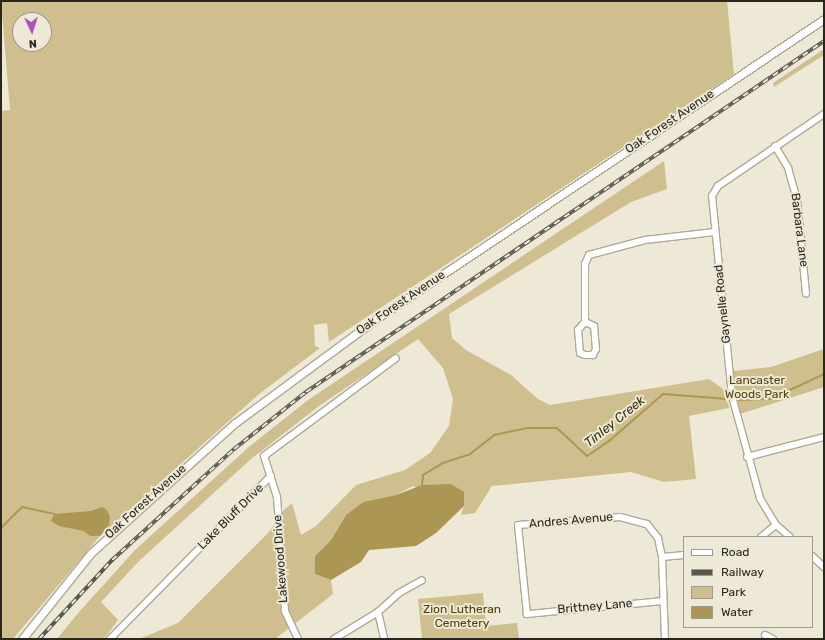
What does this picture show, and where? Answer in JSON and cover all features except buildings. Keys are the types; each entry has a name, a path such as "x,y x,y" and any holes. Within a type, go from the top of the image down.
{"street":[{"name":"Oak Forest Avenue","path":"22,639 91,553 235,423 376,319 824,19"},
{"name":"Gaynelle Road","path":"789,536 776,524 760,498 747,457 732,396 712,196 718,186 824,114"},
{"name":"Barbara Lane","path":"775,146 788,168 797,200 806,294"},
{"path":"585,322 594,326 596,349 593,354 585,356 580,353 578,330 585,322 585,264 589,255 661,237 715,232"},
{"name":"Lake Bluff Drive","path":"110,639 271,476 264,456 396,358"},
{"path":"747,457 824,437"},
{"name":"Lakewood Drive","path":"271,476 277,497 285,611 298,639"},
{"name":"Andres Avenue","path":"527,614 518,525 620,517 647,524 658,538 662,556"},
{"path":"761,536 776,524"},
{"path":"665,639 662,556 683,554"},
{"path":"813,557 824,567"},
{"path":"334,639 378,612 399,593 422,580"},
{"name":"Brittney Lane","path":"527,614 663,601"},
{"path":"378,612 384,639"},
{"path":"765,635 773,639"}],"green space":[{"path":"1,1 727,1 734,74 329,342 327,323 314,325 315,346 320,348 259,394 100,536 13,639 1,639 1,111 10,110"},
{"path":"824,49 824,55 774,87 773,83"},
{"path":"664,161 667,189 631,202 449,314 452,338 466,350 511,375 538,399 550,405 709,379 726,391 729,408 689,416 696,479 664,482 631,472 492,486 475,513 461,515 464,506 413,486 396,495 363,502 346,515 331,540 315,556 315,574 331,580 333,594 275,639 139,639 178,623 269,532 284,510 292,503 301,535 316,526 356,485 405,470 430,453 449,426 453,399 443,368 418,339 319,406 251,459 138,562 101,602 118,620 104,639 57,639 79,612 136,549 250,446 308,400"},
{"name":"Lancaster Woods Park","path":"824,349 824,387 740,414 733,371 771,367"},
{"name":"Zion Lutheran Cemetery","path":"483,593 486,626 517,623 519,639 422,639 418,599"}],"water":[{"path":"451,484 464,492 464,506 436,533 416,546 369,550 361,562 331,580 315,574 315,556 331,540 346,515 363,502 396,495 422,485"},
{"path":"102,507 107,510 110,517 109,525 100,536 90,536 84,531 59,526 51,521 54,514 91,511"}],"waterway":[{"name":"Tinley Creek","path":"738,400 771,399 824,374"},
{"name":"Tinley Creek","path":"422,485 423,475 443,463 470,454 494,435 527,428 557,428 587,456 609,441 663,394 728,399"},
{"path":"1,528 22,507 54,514"}],"railway":[{"path":"39,639 112,560 234,449 306,392 824,41"}]}
